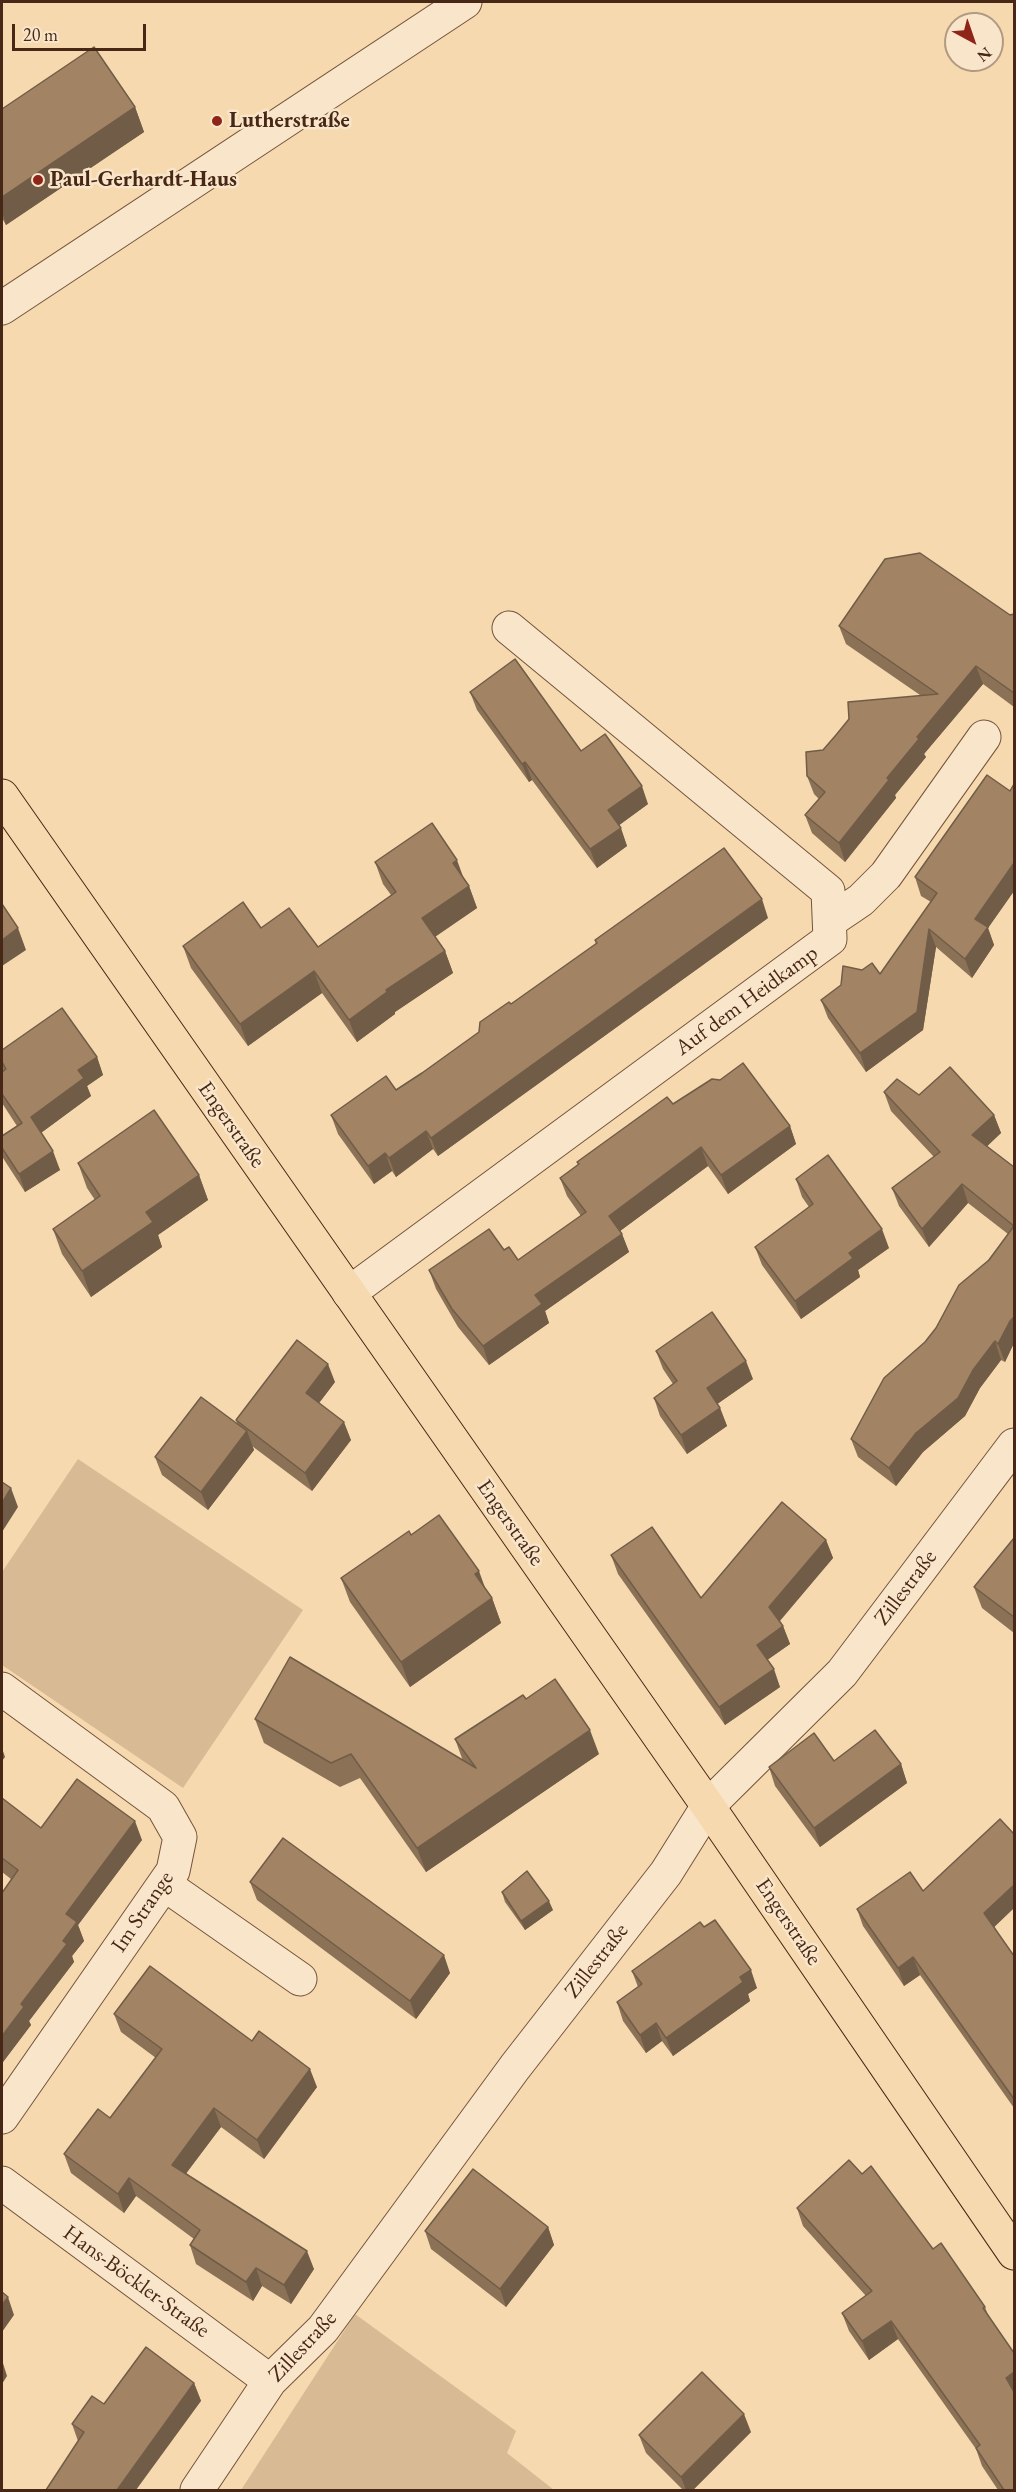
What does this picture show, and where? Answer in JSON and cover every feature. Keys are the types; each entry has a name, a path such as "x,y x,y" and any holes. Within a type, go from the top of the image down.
{"main road":[{"name":"Engerstraße","path":"2,796 708,1806 1014,2253"}],"street":[{"path":"2,308 465,2"},
{"name":"Auf dem Heidkamp","path":"349,1293 830,939 828,891 509,628"},
{"path":"830,921 861,900 886,875 984,737"},
{"name":"Zillestraße","path":"197,2490 270,2381 323,2329 515,2067 666,1873 708,1806 842,1673 1014,1445"},
{"name":"Im Strange","path":"2,1689 163,1807 180,1837 173,1871 2,2116"},
{"path":"164,1884 300,1979"},
{"name":"Hans-Böckler-Straße","path":"2,2183 270,2381"}],"shaded area":[{"path":"78,1459 303,1610 183,1788 2,1665 2,1572"},
{"path":"355,2314 516,2431 507,2453 554,2490 241,2490"}],"building":[{"name":"Paul-Gerhardt-Haus","path":"94,47 135,107 2,197 2,109"},
{"path":"920,553 1010,615 1014,614 1014,693 976,666 917,737 919,739 887,778 889,780 839,843 805,815 825,792 807,776 806,752 823,750 836,735 849,719 848,702 938,694 839,626 885,559"},
{"path":"515,659 581,751 605,734 642,786 608,810 621,828 590,849 525,762 522,764 470,692"},
{"path":"987,775 1010,791 1014,784 1014,863 975,919 988,927 965,959 929,929 917,1012 860,1053 821,1000 841,985 843,966 862,970 872,963 880,974 937,893 915,877"},
{"path":"432,823 457,860 453,863 469,886 422,918 445,951 386,990 387,992 349,1020 314,971 240,1024 183,946 243,902 261,928 289,908 318,947 396,892 375,862"},
{"path":"724,848 762,899 431,1138 426,1131 389,1158 385,1153 368,1166 331,1115 386,1076 396,1090 422,1073 479,1032 480,1022 509,1002 511,1004 597,943 595,940"},
{"path":"2,904 18,928 2,940"},
{"path":"62,1008 97,1057 78,1070 84,1078 31,1117 53,1151 19,1174 2,1148 2,1136 22,1123 2,1094 2,1072 6,1069 2,1062 2,1050"},
{"path":"743,1063 790,1126 721,1175 701,1147 609,1216 622,1234 535,1295 542,1304 483,1346 452,1309 429,1270 489,1229 504,1250 509,1247 518,1260 586,1212 560,1178 579,1164 577,1162 667,1097 673,1104 712,1079 720,1080"},
{"path":"950,1067 994,1115 972,1135 1014,1167 1014,1226 962,1184 922,1229 892,1188 940,1152 884,1092 897,1079 919,1095"},
{"path":"154,1110 199,1175 146,1212 153,1222 82,1271 53,1229 100,1196 78,1163"},
{"path":"828,1155 882,1229 849,1253 853,1258 795,1301 755,1247 813,1204 796,1179"},
{"path":"1014,1226 1014,1317 998,1344 995,1341 973,1370 958,1398 916,1433 889,1468 851,1439 884,1378 925,1342 936,1328 959,1285 989,1260"},
{"path":"712,1312 746,1361 707,1388 720,1408 681,1435 654,1398 677,1381 656,1351"},
{"path":"297,1340 328,1364 306,1393 344,1422 305,1473 236,1420"},
{"path":"201,1397 247,1431 201,1492 155,1457"},
{"path":"2,1482 11,1488 2,1503"},
{"path":"782,1502 826,1540 769,1607 783,1626 757,1645 774,1669 719,1707 611,1555 652,1527 701,1598"},
{"path":"439,1515 479,1571 475,1574 492,1598 401,1662 341,1578 409,1531 411,1535"},
{"path":"1014,1538 1014,1617 974,1587"},
{"path":"290,1657 476,1768 455,1739 523,1695 526,1699 555,1679 590,1730 417,1848 351,1754 331,1763 255,1719"},
{"path":"875,1730 901,1764 814,1828 769,1767 814,1733 834,1761"},
{"path":"77,1779 135,1821 66,1914 77,1922 63,1941 67,1944 21,2004 24,2007 2,2036 2,1893 18,1870 2,1858 2,1798 41,1828"},
{"path":"1000,1819 1014,1834 1014,1885 984,1913 1014,1956 1014,2099 913,1957 898,1968 857,1909 910,1872 923,1891"},
{"path":"283,1838 444,1955 410,2001 250,1882"},
{"path":"527,1871 549,1901 521,1921 502,1892"},
{"path":"715,1920 751,1970 740,1977 743,1982 666,2038 656,2023 640,2035 617,2002 642,1984 632,1971 700,1922 704,1927"},
{"path":"150,1966 252,2041 259,2031 310,2069 257,2140 214,2108 172,2165 307,2251 284,2285 256,2268 246,2282 190,2245 200,2230 129,2178 118,2194 64,2154 98,2109 110,2118 162,2049 114,2014"},
{"path":"849,2160 862,2174 871,2166 933,2249 941,2243 1014,2353 1014,2372 1006,2378 1014,2392 1014,2490 1004,2490 976,2448 980,2445 891,2321 862,2341 842,2313 872,2291 797,2208"},
{"path":"473,2169 548,2227 500,2289 425,2231"},
{"path":"2,2292 8,2297 2,2305"},
{"path":"146,2347 194,2383 117,2490 46,2490 84,2432 72,2424 92,2396 104,2404"},
{"path":"702,2372 744,2414 681,2477 639,2435"}],"place":[{"name":"Lutherstraße","path":"217,121"},
{"name":"Paul-Gerhardt-Haus","path":"38,180"}]}
